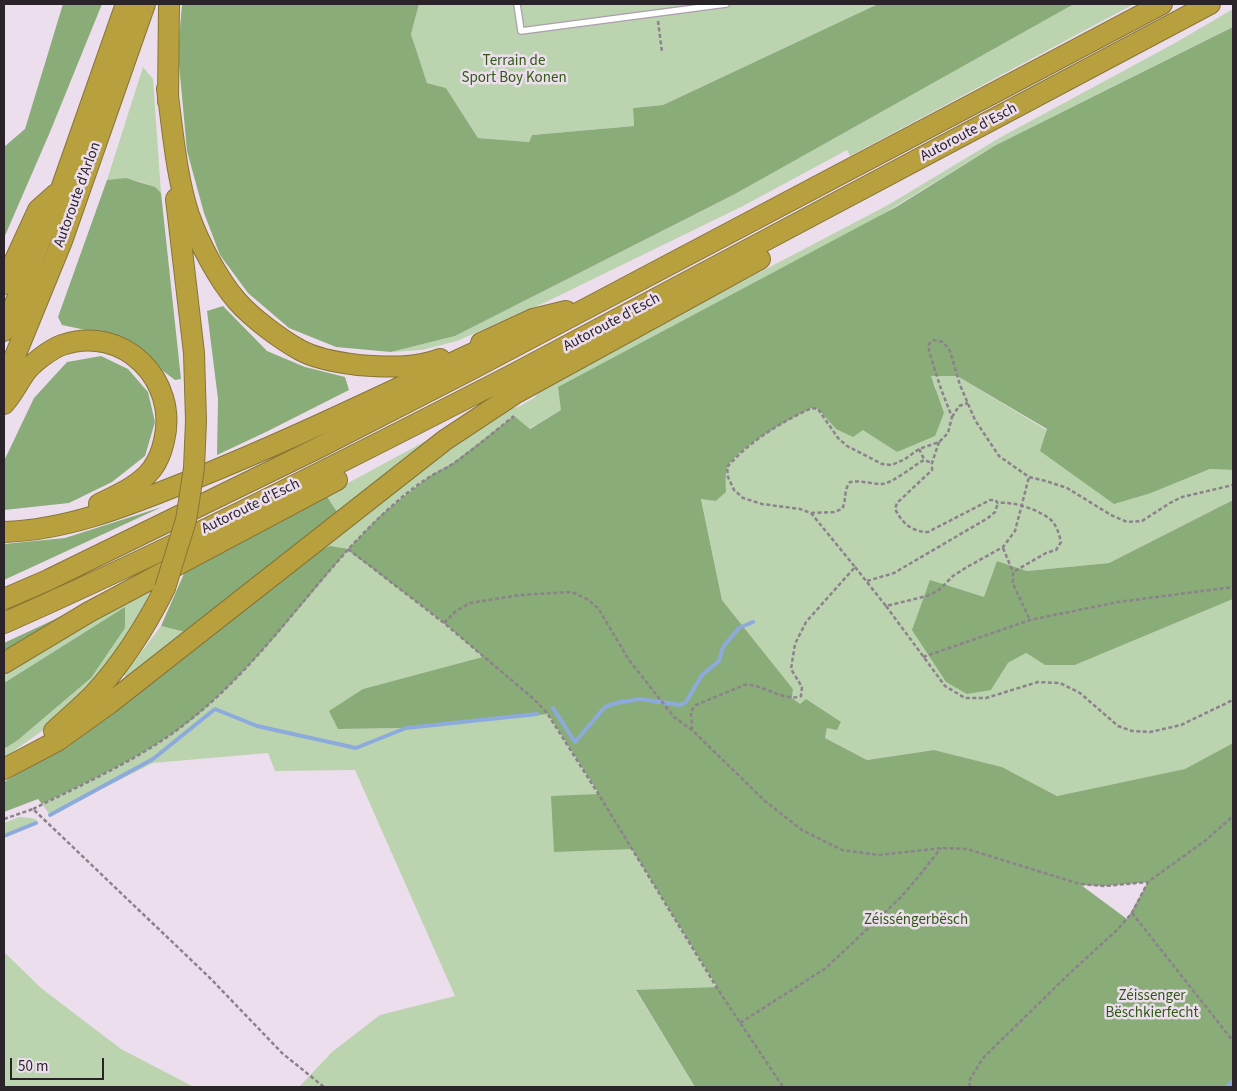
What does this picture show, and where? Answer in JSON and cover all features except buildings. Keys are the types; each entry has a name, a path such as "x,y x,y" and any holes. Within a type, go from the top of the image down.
{"highway":[{"name":"Autoroute d'Arlon","path":"4,331 61,189 126,4"},
{"name":"Autoroute d'Arlon","path":"4,383 62,241 146,4"},
{"path":"9,766 52,732 93,695 123,660 148,622 165,588 186,520 194,468 196,421 194,353 170,155 167,89 169,4"},
{"name":"Autoroute d'Esch","path":"4,599 56,576 318,448 595,304 1162,4"},
{"name":"Autoroute d'Esch","path":"4,623 331,468 805,221 1210,4"},
{"path":"167,89 180,177 190,216 210,261 237,301 268,329 301,351 342,363 382,367 434,362 533,319 595,304"},
{"path":"4,284 38,210 61,189"},
{"path":"9,766 58,741 110,703 444,440 516,393 768,255 805,221"},
{"path":"4,532 52,528 116,510 248,456 533,325 595,304"},
{"path":"4,663 89,612 529,378 590,334"},
{"path":"4,404 13,394 26,371 48,353 62,345 89,340 115,345 137,357 154,375 167,408 167,431 162,450 152,469 132,487 96,505 52,516 4,523"}],"lane":[{"path":"517,4 521,31 726,4"}],"path":[{"path":"657,13 662,52"},
{"path":"952,417 940,389 929,351 929,344 934,340 943,342 950,351 960,385 975,420 999,456 1029,478 1067,488 1127,522 1142,521 1170,503 1182,498 1233,485"},
{"path":"924,460 909,468 896,479 884,484 859,480 850,482 845,488 845,502 842,509 834,512 811,513 800,509 762,504 743,498 734,490 728,477 727,468 750,445 791,418 812,408 818,409 838,438 847,446 882,464 892,465 919,450 939,442 948,434 952,417 959,406 968,403"},
{"path":"4,818 33,809 104,775 190,720 257,657 348,549 380,516 430,476 453,463 514,416"},
{"path":"939,442 932,463 932,470 897,503 895,509 908,527 918,532 928,532 986,501 1006,502 1042,514 1051,520 1058,531 1061,542 1056,550 1046,553 1013,572"},
{"path":"919,450 924,460 932,463"},
{"path":"886,606 927,596 940,590 953,576 1003,547 1015,531 1029,478"},
{"path":"867,580 894,573 988,518 995,512 998,503"},
{"path":"811,513 867,580 945,686 965,698 986,698 1038,682 1060,683 1080,693 1118,726 1132,731 1150,732 1182,725 1233,700"},
{"path":"1003,547 1013,572 1013,584 1030,620"},
{"path":"348,549 444,623 535,700 548,714 740,1023 783,1087"},
{"path":"692,730 691,711 696,705 744,685 752,684 792,698 801,696 803,692 802,687 791,669 794,644 806,622 855,567"},
{"path":"923,657 1030,620 1118,602 1233,587"},
{"path":"444,623 456,611 470,603 520,595 572,592 587,599 598,608 629,660 674,718 692,730 765,801 802,830 842,850 879,856 941,848 967,849 1080,884 1105,886 1148,882"},
{"path":"33,809 211,979 282,1053 324,1087"},
{"path":"970,1087 969,1081 983,1058 1118,929 1132,913 1148,882 1206,840 1233,816"},
{"path":"740,1023 826,968 900,897 920,876 941,848"},
{"path":"1132,913 1233,1041"}],"green space":[{"path":"63,4 102,4 4,238 4,147 25,129"},
{"path":"182,4 419,4 411,34 427,83 446,88 478,138 529,142 532,135 634,126 633,108 663,105 878,4 1074,4 735,194 455,336 391,352 336,347 289,328 248,293 220,255 204,213 187,151 178,53"},
{"name":"Terrain de Sport Boy Konen","path":"419,4 878,4 663,105 633,108 634,126 532,135 529,142 478,138 446,88 427,83 411,34"},
{"path":"1074,4 1134,4 850,156 847,150 743,206 546,302 457,341 422,350 391,352 455,336 735,194"},
{"path":"1233,9 1233,27 996,145 540,422 431,476 398,501 348,549 444,623 484,658 363,689 338,729 406,728 547,713 599,795 590,796 632,849 717,988 636,991 695,1087 299,1087 332,1052 380,1015 455,996 355,770 275,771 268,753 153,763 50,815 42,804 118,766 173,733 219,695 138,692 124,675 161,626 185,632 337,512 326,495 446,430 520,406 534,398 545,385 888,205 1001,137 1175,43"},
{"name":"Zéisséngerbësch","path":"1233,27 1233,470 1210,469 1151,493 1114,504 1040,451 1047,429 957,376 931,376 944,413 935,436 897,452 863,430 853,437 836,429 818,409 812,408 765,434 732,461 726,471 726,492 716,501 701,499 722,600 793,689 792,698 800,704 806,699 841,722 837,730 827,728 825,738 867,760 934,750 1002,767 1057,796 1185,769 1233,743 1233,1087 695,1087 636,990 717,987 632,849 554,852 551,796 599,794 548,714 406,728 338,729 329,711 363,689 483,657 444,623 348,550 254,660 213,701 174,733 119,766 42,804 38,799 4,812 4,782 62,748 138,692 321,550 330,546 348,549 380,516 404,496 430,476 453,463 514,416 530,429 561,410 558,387 896,207 996,145","holes":["1148,882 1127,919 1081,885 1105,886"]},
{"path":"143,67 153,79 161,193 149,185 136,181 107,180"},
{"path":"126,178 155,187 161,193 181,379 175,380 134,349 95,332 62,325 58,317 107,180"},
{"path":"223,306 267,351 305,367 345,377 349,390 217,455 218,399 207,311"},
{"path":"101,356 128,369 148,392 155,422 145,456 112,482 69,503 4,510 4,461 34,398 67,362"},
{"path":"930,376 957,376 1151,493 1210,469 1233,470 1233,500 1109,563 1027,571 997,561 991,690 1008,663 1026,653 1045,665 1075,665 1233,599 1233,743 1186,769 1057,796 1002,767 934,750 867,760 825,738 827,728 792,698 793,689 722,600 701,498 716,501 726,492 727,469 740,453 779,426 812,408 818,409 836,429 863,429 897,452 936,388"},
{"path":"326,495 337,512 185,632 161,626 186,569"},
{"path":"1233,500 1233,599 1075,665 1045,665 1026,653 1008,663 991,690 967,694 946,682 912,630 930,580 984,597 997,561 1027,571 1109,563"},
{"path":"162,507 4,580 4,544 65,538"},
{"path":"152,588 134,624 136,626 88,690 49,726 4,758 4,749 18,740 91,678 125,608 4,683 4,672"},
{"path":"81,607 25,638 4,652 4,643"},
{"path":"125,607 125,628 91,678 18,740 4,749 4,683"},
{"path":"19,817 38,820 4,835 4,823"},
{"path":"4,952 41,988 121,1049 194,1087 4,1087"}],"waterway":[{"path":"553,708 575,742 605,707 616,703 640,699 680,705 686,702 702,675 719,661 723,647 739,628 753,622"},
{"path":"50,815 153,759 215,709 257,726 356,748 406,728 537,714"},
{"path":"4,836 36,823"},
{"path":"1227,1087 1233,1081"}],"park label":[{"name":"Zéissenger Bëschkierfecht","path":"1152,1006"}]}
